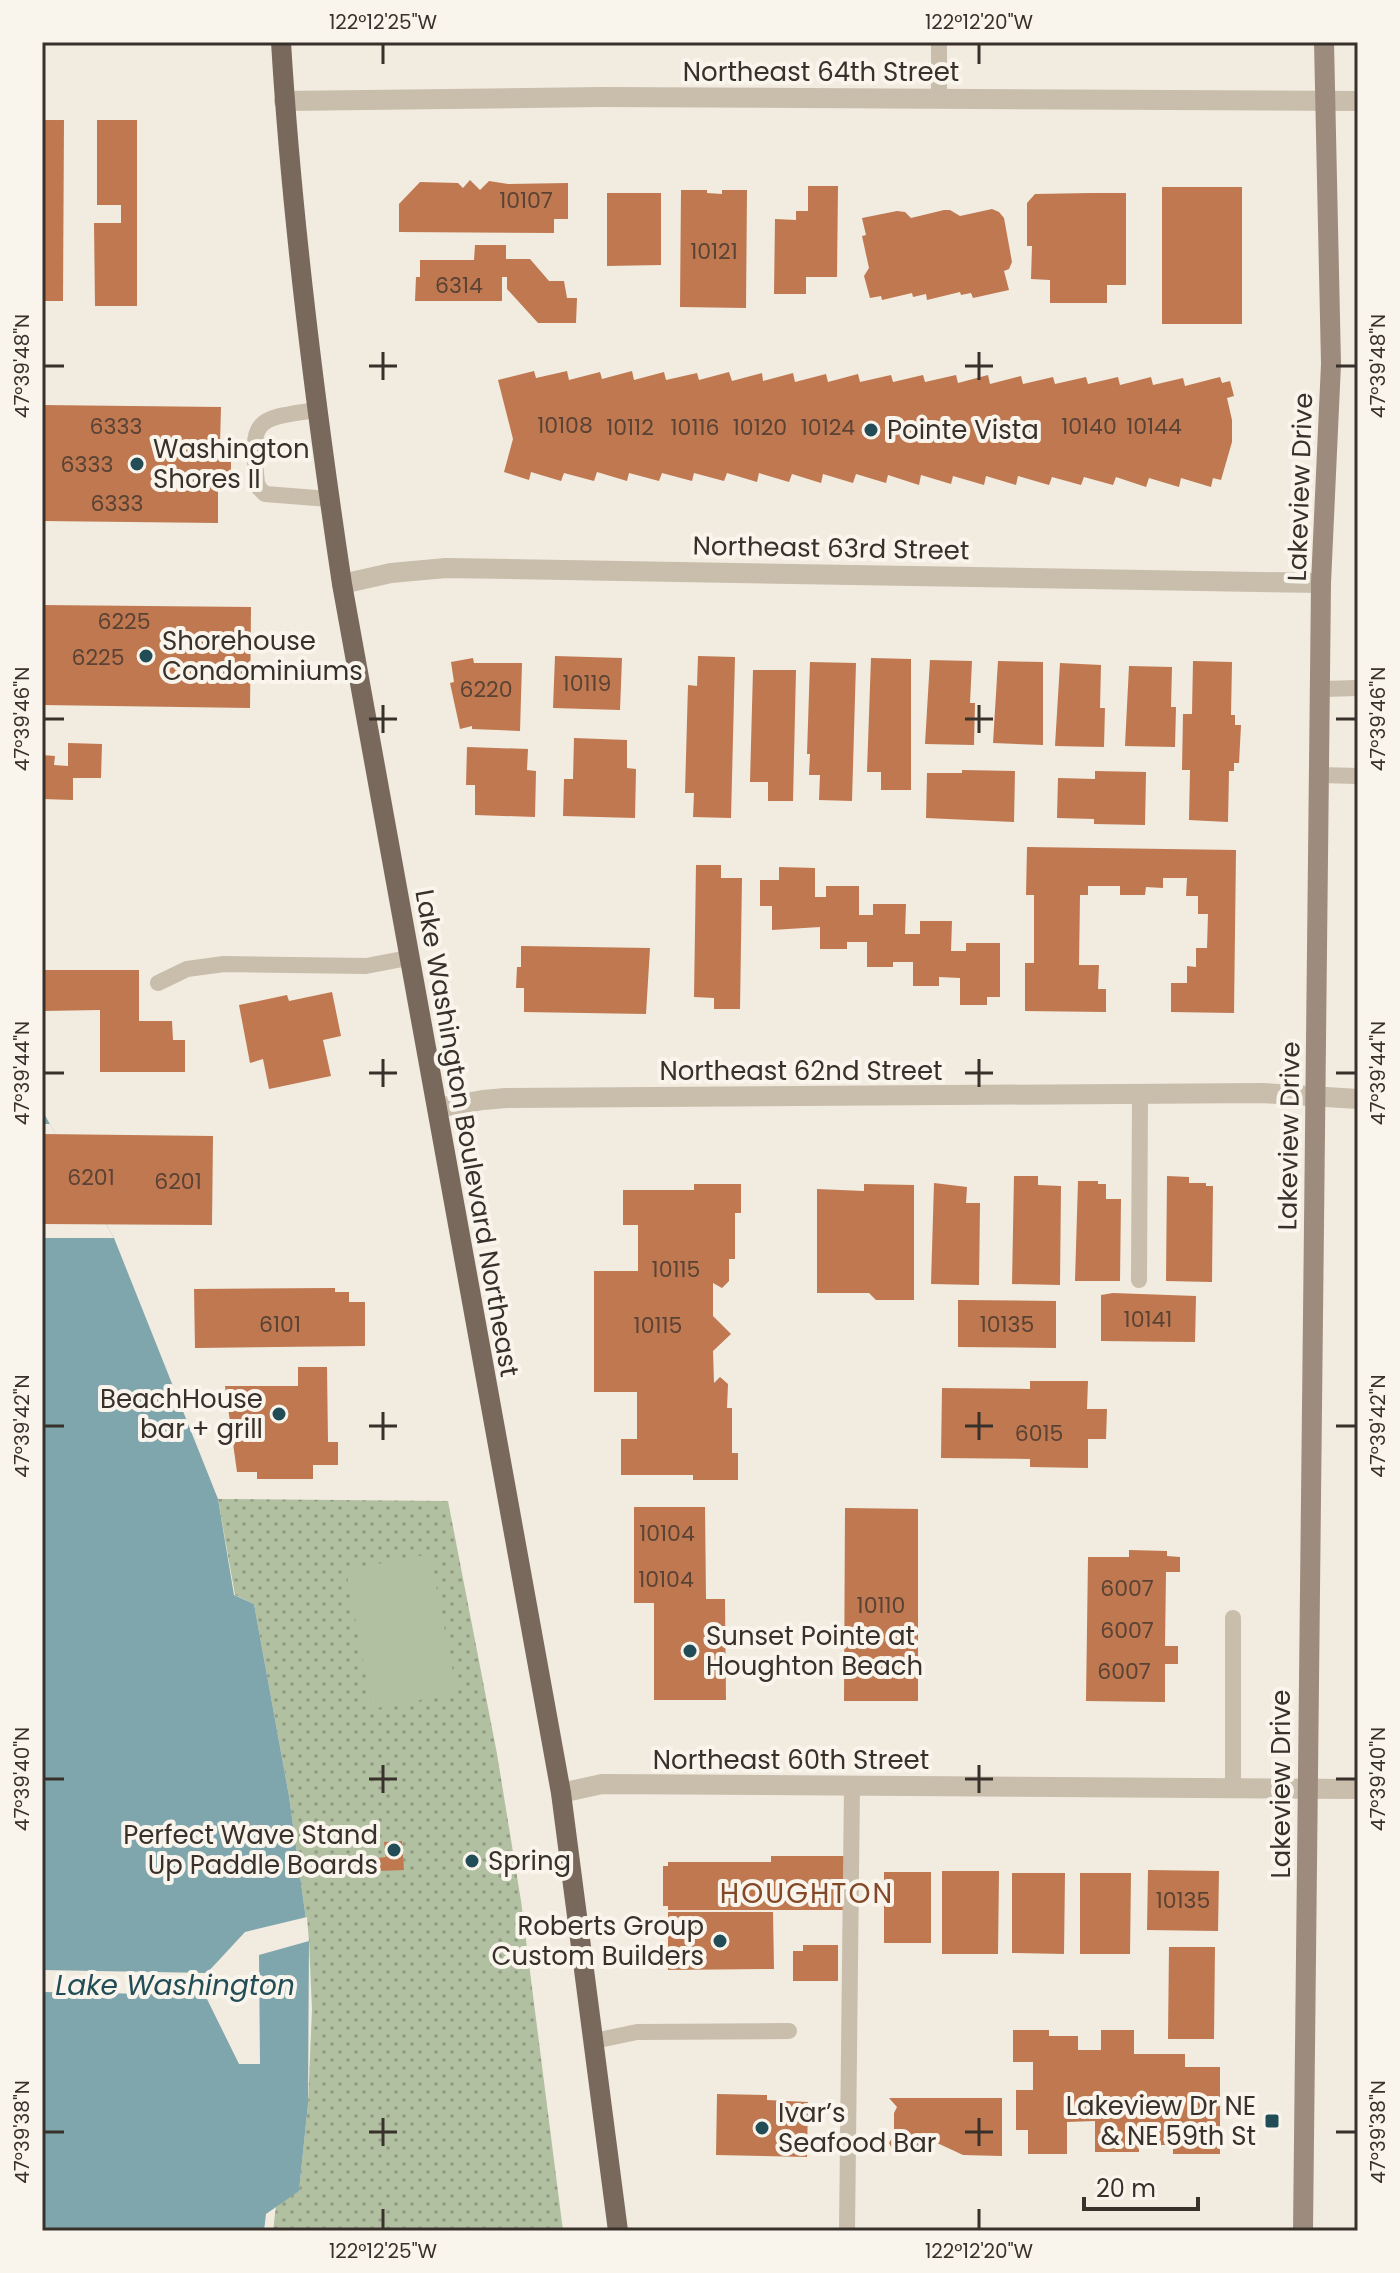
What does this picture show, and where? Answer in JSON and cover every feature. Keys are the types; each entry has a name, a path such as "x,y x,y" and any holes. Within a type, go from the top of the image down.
{"main road":[{"name":"Lake Washington Boulevard Northeast","path":"281,42 294,221 316,410 342,584 561,1793 618,2231"}],"street":[{"name":"Lakeview Drive","path":"1303,2231 1321,583 1331,364 1324,42"},
{"name":"Northeast 64th Street","path":"284,101 601,97 1358,101"},
{"name":"Northeast 63rd Street","path":"342,584 391,573 446,568 1321,583"},
{"name":"Northeast 62nd Street","path":"437,1108 506,1098 1262,1093 1358,1099"},
{"name":"Northeast 60th Street","path":"561,1793 602,1784 1358,1789"}],"lane":[{"path":"939,42 939,99"},
{"path":"316,410 273,416 261,423 255,437 257,483 265,494 329,499"},
{"path":"1322,689 1358,688"},
{"path":"1320,775 1358,776"},
{"path":"158,983 187,969 224,964 366,966 408,958"},
{"path":"1139,1280 1140,1096"},
{"path":"1233,1618 1233,1789"},
{"path":"847,2231 852,1786"},
{"path":"594,2041 637,2032 789,2031"}],"green space":[{"path":"218,1499 448,1501 497,1754 521,1901 563,2231 273,2231 276,2206 299,2190 308,2104 312,2009 309,1941 289,1796 254,1604 235,1595"},
{"path":"430,1554 457,1693 372,1709 346,1570"}],"water":[{"name":"Lake Washington","path":"42,1110 114,1238 218,1499 234,1595 254,1604 289,1796 309,1941 308,2104 299,2191 266,2214 264,2231 42,2231"}],"pier":[{"path":"42,1124 50,1124 114,1238 42,1238"},
{"path":"307,1917 309,1941 259,1955 260,2064 239,2064 205,1995 42,1992 42,1970 207,1973 245,1932"}],"building":[{"path":"42,120 64,120 63,301 42,301"},
{"path":"97,120 137,120 137,306 95,306 94,223 121,223 121,205 97,205"},
{"path":"470,180 480,190 489,181 508,184 568,183 568,219 554,219 554,233 399,232 399,204 420,182 458,183 463,188"},
{"path":"808,186 838,186 837,277 806,277 806,294 774,294 775,219 796,220 796,211 808,211"},
{"path":"1162,187 1242,187 1242,324 1162,324"},
{"path":"681,190 707,190 707,193 722,194 722,190 747,190 746,308 680,307"},
{"path":"607,193 661,193 661,265 607,266"},
{"path":"1126,193 1126,285 1107,285 1107,303 1050,303 1050,280 1031,279 1032,246 1027,246 1027,203 1035,194"},
{"path":"992,209 1004,218 1012,262 1009,269 1004,271 1009,290 973,298 971,293 961,295 960,292 927,300 926,294 913,297 912,293 882,300 881,296 870,298 864,276 869,268 862,236 866,235 862,218 897,211 905,212 911,218 944,210 960,216"},
{"path":"475,245 506,245 506,259 530,259 549,281 564,281 567,298 577,298 576,323 538,323 507,289 507,277 502,277 502,301 415,301 420,260 474,260"},
{"name":"Pointe Vista","path":"534,371 536,378 567,371 569,380 600,372 602,379 632,371 634,380 664,372 666,380 697,373 699,380 729,372 732,381 762,373 763,381 793,373 795,382 826,374 828,382 858,374 860,382 891,375 893,382 923,375 925,382 956,375 958,383 988,375 990,384 1021,376 1023,384 1053,377 1055,384 1086,377 1088,384 1118,377 1120,385 1151,377 1153,385 1183,378 1185,386 1220,377 1222,383 1230,381 1234,396 1227,398 1232,420 1232,442 1221,480 1213,478 1211,487 1181,478 1179,487 1149,478 1146,487 1116,477 1113,485 1084,477 1081,485 1052,477 1049,485 1018,476 1016,485 986,476 984,485 953,476 951,484 921,475 919,485 888,475 886,483 856,474 853,483 823,474 821,483 792,474 789,482 759,473 757,482 727,473 724,481 694,473 692,481 662,473 659,481 629,473 627,481 597,472 594,481 564,473 561,481 531,472 529,480 504,472 513,439 498,380"},
{"name":"Washington Shores II","path":"42,405 221,407 220,443 231,443 231,485 218,485 218,523 42,521"},
{"name":"Shorehouse Condominiums","path":"42,605 251,607 250,708 42,705"},
{"path":"555,656 622,658 620,710 553,708"},
{"path":"698,656 735,657 731,818 693,817 694,793 685,793 688,685 697,686"},
{"path":"473,658 474,663 522,663 520,731 472,729 472,726 460,729 450,683 454,682 451,662"},
{"path":"871,658 911,659 911,790 881,790 881,772 867,772"},
{"path":"930,660 972,661 970,703 975,703 974,745 925,744"},
{"path":"998,661 1043,662 1043,745 993,743"},
{"path":"1193,661 1232,662 1231,715 1235,715 1235,725 1241,725 1239,763 1234,763 1234,771 1229,771 1228,822 1189,820 1190,770 1182,770 1183,714 1192,714"},
{"path":"810,662 856,663 852,801 819,800 820,775 809,775"},
{"path":"1060,663 1101,665 1100,708 1105,708 1104,747 1055,746"},
{"path":"1129,666 1172,667 1171,707 1176,707 1175,747 1125,746"},
{"path":"753,670 796,670 793,801 768,801 768,782 750,782"},
{"path":"574,738 627,740 627,768 636,769 635,818 563,816 564,779 573,779"},
{"path":"68,743 102,744 101,778 73,778 73,800 42,799 42,755 55,756 54,765 68,766"},
{"path":"467,747 528,749 527,770 536,771 535,817 475,815 475,785 466,785"},
{"path":"962,770 1015,771 1014,822 926,818 927,773 962,773"},
{"path":"1095,771 1146,772 1145,825 1094,824 1094,819 1057,818 1058,778 1095,779"},
{"path":"1027,847 1236,850 1234,1013 1171,1012 1171,983 1187,983 1187,966 1196,967 1196,948 1207,948 1208,914 1198,914 1198,896 1186,896 1187,878 1163,878 1163,888 1146,887 1145,895 1120,895 1120,886 1088,886 1088,895 1080,895 1079,965 1099,965 1098,989 1106,989 1106,1012 1025,1011 1025,963 1034,963 1034,895 1026,895"},
{"path":"696,865 721,865 721,878 742,878 740,1009 714,1009 714,998 694,997"},
{"path":"779,867 815,868 815,897 826,897 826,886 859,886 859,915 873,915 873,904 906,904 905,934 920,934 920,921 952,921 951,951 966,951 966,943 1000,943 1000,997 987,997 987,1005 960,1005 960,978 939,977 939,986 913,986 913,962 893,962 893,967 867,967 867,942 847,942 847,949 820,949 820,927 772,930 772,906 760,906 760,880 779,880"},
{"path":"521,946 650,948 646,1014 524,1012 524,988 516,988 517,967 521,967"},
{"path":"42,970 139,970 139,1021 172,1021 173,1040 185,1040 185,1072 100,1072 100,1010 42,1011"},
{"path":"332,992 341,1036 323,1040 331,1076 269,1089 263,1059 250,1063 239,1005 287,995 289,1001"},
{"path":"42,1134 213,1136 212,1225 42,1224"},
{"path":"1014,1176 1038,1176 1038,1185 1061,1186 1060,1285 1012,1284"},
{"path":"1167,1176 1189,1177 1189,1183 1213,1186 1212,1282 1166,1281"},
{"path":"1078,1181 1106,1184 1106,1199 1121,1199 1120,1281 1075,1281"},
{"path":"934,1183 967,1187 966,1203 980,1203 979,1285 931,1284"},
{"path":"694,1184 741,1184 741,1213 735,1213 735,1259 729,1259 729,1281 722,1288 713,1283 713,1316 731,1334 713,1351 714,1383 720,1377 728,1384 727,1408 732,1408 732,1453 738,1453 738,1480 693,1480 693,1475 621,1475 621,1439 637,1439 637,1392 594,1392 594,1271 638,1271 638,1225 623,1225 623,1190 694,1190"},
{"path":"864,1184 914,1185 914,1300 876,1300 869,1293 817,1293 817,1189 864,1191"},
{"path":"335,1288 335,1292 349,1292 349,1302 365,1302 365,1346 195,1348 194,1289"},
{"path":"1101,1295 1196,1296 1195,1342 1101,1341"},
{"path":"958,1300 1056,1301 1056,1348 958,1347"},
{"name":"BeachHouse bar + grill","path":"298,1367 327,1367 328,1442 338,1442 338,1465 313,1465 313,1479 257,1479 257,1472 237,1472 225,1386 298,1386"},
{"path":"1030,1381 1088,1381 1087,1409 1107,1409 1106,1439 1088,1439 1088,1468 1030,1467 1030,1459 941,1458 942,1388 1030,1389"},
{"name":"Sunset Pointe at Houghton Beach","path":"634,1507 705,1507 706,1599 725,1599 726,1700 654,1700 654,1603 634,1603"},
{"path":"845,1508 918,1509 918,1701 844,1701"},
{"path":"1129,1550 1167,1551 1167,1556 1180,1557 1180,1572 1166,1572 1165,1646 1178,1646 1178,1664 1165,1664 1165,1702 1086,1701 1088,1557 1129,1557"},
{"name":"Perfect Wave Stand Up Paddle Boards","path":"402,1841 404,1870 379,1871 378,1858 386,1857 384,1842"},
{"path":"771,1856 844,1856 844,1910 668,1910 668,1906 663,1906 663,1866 668,1866 668,1862 771,1862"},
{"path":"1148,1870 1219,1871 1218,1931 1147,1930"},
{"path":"942,1871 999,1871 998,1954 942,1954"},
{"path":"884,1872 931,1872 931,1943 884,1943"},
{"path":"1012,1873 1065,1873 1064,1954 1012,1953"},
{"path":"1080,1873 1131,1873 1130,1954 1080,1954"},
{"name":"Roberts Group Custom Builders","path":"668,1912 773,1912 774,1969 668,1970"},
{"path":"803,1945 838,1945 838,1981 793,1981 793,1951 803,1951"},
{"path":"1169,1947 1215,1947 1214,2039 1168,2039"},
{"path":"1013,2030 1049,2030 1049,2036 1078,2036 1078,2050 1101,2050 1101,2030 1134,2030 1134,2054 1185,2054 1185,2067 1220,2067 1220,2154 1173,2154 1173,2145 1139,2145 1139,2152 1095,2152 1095,2121 1067,2122 1067,2154 1028,2154 1028,2130 1016,2130 1016,2090 1033,2090 1033,2062 1013,2062"},
{"name":"Ivar’s Seafood Bar","path":"717,2094 767,2095 767,2100 808,2102 807,2157 716,2155"},
{"path":"889,2098 1002,2098 1002,2156 963,2155 935,2142 931,2152 895,2154 889,2143 894,2135 897,2107"}],"place":[{"name":"Pointe Vista","path":"871,430"},
{"name":"Washington Shores II","path":"137,464"},
{"name":"Shorehouse Condominiums","path":"146,656"},
{"name":"BeachHouse bar + grill","path":"279,1414"},
{"name":"Sunset Pointe at Houghton Beach","path":"690,1651"},
{"name":"Perfect Wave Stand Up Paddle Boards","path":"394,1850"},
{"name":"Spring","path":"472,1861"},
{"name":"Roberts Group Custom Builders","path":"720,1941"},
{"name":"Lakeview Dr NE & NE 59th St","path":"1272,2121"},
{"name":"Ivar’s Seafood Bar","path":"762,2128"}],"district":[{"name":"HOUGHTON","path":"807,1893"}]}
